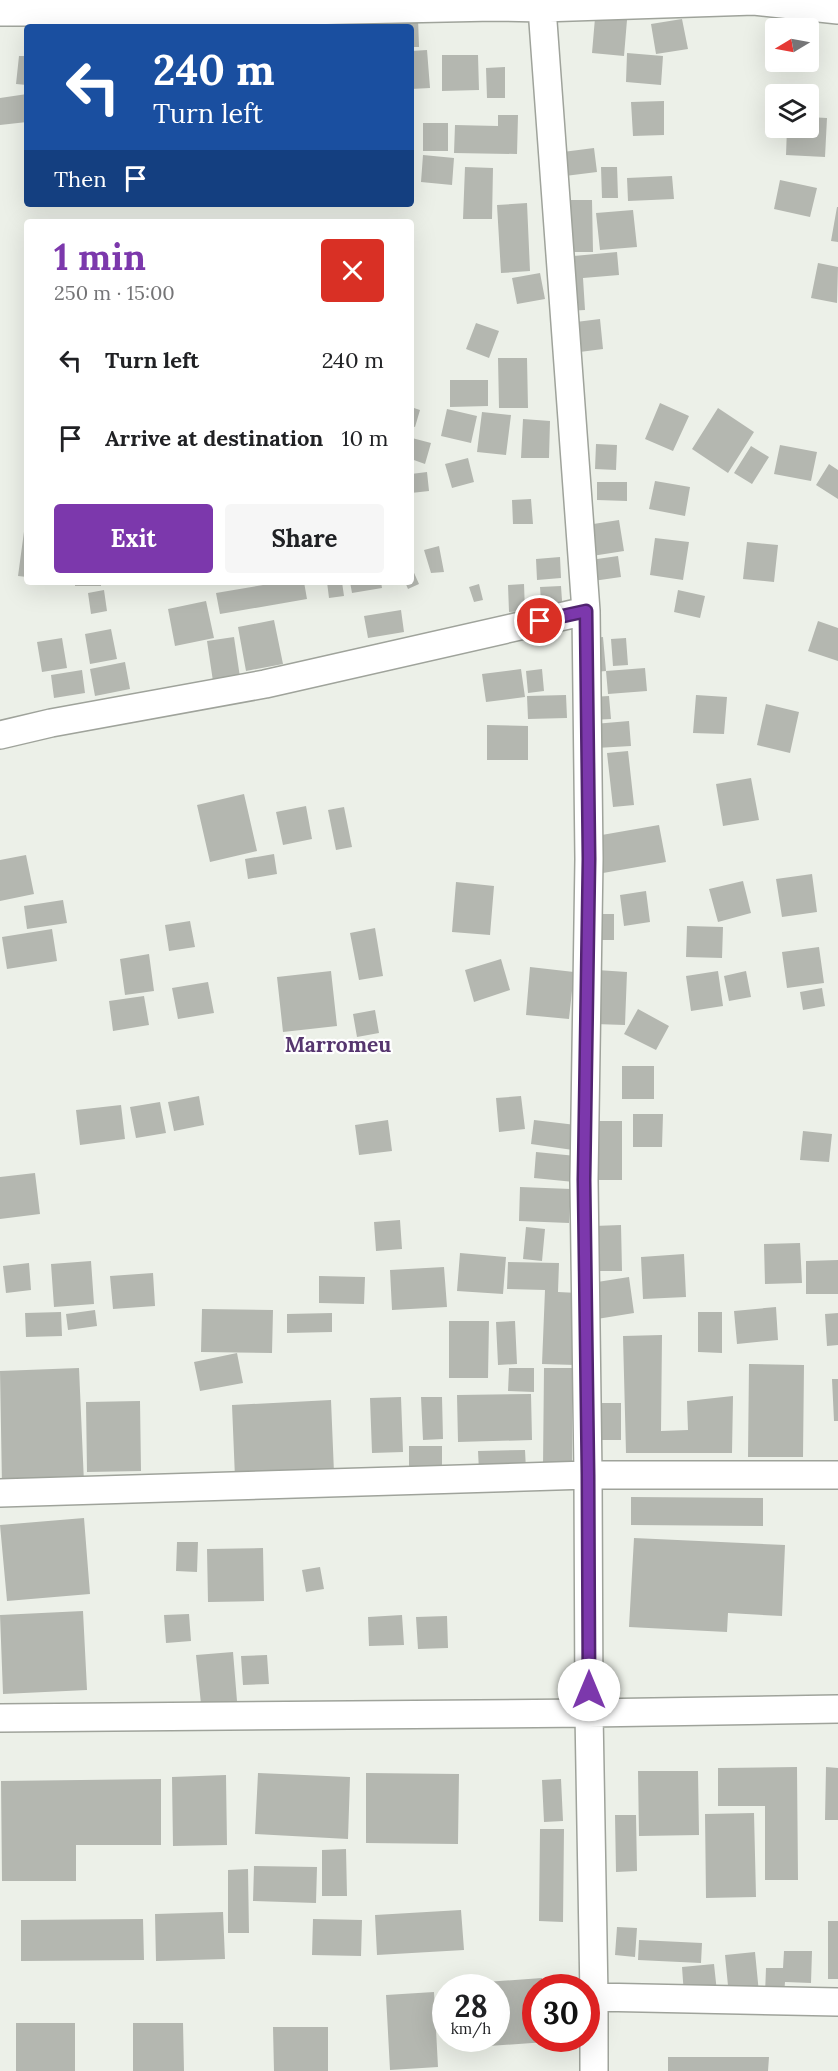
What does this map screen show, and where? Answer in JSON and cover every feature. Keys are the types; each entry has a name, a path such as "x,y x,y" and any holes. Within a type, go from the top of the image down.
{"street":[{"path":"0,12 243,12 492,3 542,8 754,1 838,10"},
{"path":"542,8 586,611 589,859 584,1192 594,1974"},
{"path":"0,735 51,723 265,684 586,611"},
{"path":"0,1493 588,1475 838,1475"},
{"path":"0,1718 589,1713 838,1708"},
{"path":"600,1997 838,2002"},
{"path":"594,2052 594,2071"}],"building":[{"path":"379,16 379,24 355,24 355,19"},
{"path":"398,18 418,18 419,47 414,47 414,24 399,24"},
{"path":"595,18 627,20 624,56 592,53"},
{"path":"682,19 688,49 656,54 651,24"},
{"path":"427,50 430,88 414,89 414,51"},
{"path":"627,53 663,56 661,85 626,82"},
{"path":"442,55 478,55 479,90 442,91"},
{"path":"19,56 24,56 24,85 16,84"},
{"path":"505,67 505,98 487,98 486,68"},
{"path":"24,94 24,122 0,125 0,98"},
{"path":"664,101 664,135 633,136 631,102"},
{"path":"498,115 518,115 517,154 454,153 455,125 498,126"},
{"path":"819,118 827,118 825,157 786,155 787,138 819,138"},
{"path":"423,123 448,123 448,151 423,151"},
{"path":"594,148 597,172 557,177 555,153"},
{"path":"423,155 454,158 452,185 421,182"},
{"path":"465,167 493,168 492,219 463,219"},
{"path":"601,167 617,167 618,198 602,198"},
{"path":"672,176 674,199 628,201 627,178"},
{"path":"780,180 817,188 810,217 774,209"},
{"path":"567,200 592,200 593,252 567,252"},
{"path":"527,203 530,271 501,273 497,205"},
{"path":"838,207 838,242 831,241"},
{"path":"633,210 637,247 600,250 596,213"},
{"path":"617,252 619,275 583,278 585,310 568,311 563,257"},
{"path":"818,263 838,267 837,303 811,298"},
{"path":"540,273 545,299 517,304 512,278"},
{"path":"600,319 603,349 572,353 568,323"},
{"path":"476,323 499,331 489,358 466,349"},
{"path":"498,358 527,358 528,408 499,408"},
{"path":"450,380 488,380 488,406 450,407"},
{"path":"660,403 689,416 673,451 645,439"},
{"path":"414,408 420,410 414,427"},
{"path":"718,408 754,432 728,473 692,449"},
{"path":"447,409 477,416 471,443 441,436"},
{"path":"482,412 511,415 506,455 477,452"},
{"path":"523,419 550,421 549,458 521,458"},
{"path":"414,439 431,443 425,464 414,460"},
{"path":"596,444 617,445 616,470 595,469"},
{"path":"780,445 817,452 811,481 774,474"},
{"path":"751,446 769,457 752,484 734,473"},
{"path":"468,458 474,482 452,488 445,464"},
{"path":"829,464 838,470 838,499 816,485"},
{"path":"427,472 429,491 414,493 414,474"},
{"path":"655,481 690,487 685,516 649,509"},
{"path":"597,482 627,482 627,501 597,500"},
{"path":"531,499 533,524 513,524 512,500"},
{"path":"619,520 624,551 592,556 587,525"},
{"path":"24,532 24,577 18,576"},
{"path":"655,538 689,542 683,580 650,575"},
{"path":"747,542 778,545 774,582 743,579"},
{"path":"439,546 444,572 431,573 424,550"},
{"path":"618,556 621,577 593,581 590,560"},
{"path":"560,557 561,578 537,580 536,559"},
{"path":"414,573 419,584 408,589 406,585 414,585"},
{"path":"479,584 483,600 474,602 469,587"},
{"path":"524,584 525,611 509,612 508,585"},
{"path":"75,585 101,585 101,586"},
{"path":"263,585 305,585 307,599 220,614 216,593"},
{"path":"327,585 342,585 344,596 329,598"},
{"path":"351,585 382,585 382,588 352,593"},
{"path":"561,586 563,615 542,615 540,587"},
{"path":"104,590 107,611 91,614 88,593"},
{"path":"678,590 705,596 700,618 674,612"},
{"path":"206,601 214,638 175,646 168,609"},
{"path":"401,610 404,632 368,638 364,616"},
{"path":"274,620 283,664 246,671 238,627"},
{"path":"818,621 838,628 838,661 808,651"},
{"path":"111,629 117,659 90,664 85,634"},
{"path":"234,637 241,684 214,688 207,641"},
{"path":"603,637 606,671 594,672 591,638"},
{"path":"62,638 67,668 42,672 37,642"},
{"path":"626,638 628,665 613,666 611,639"},
{"path":"125,662 130,689 95,696 90,669"},
{"path":"645,668 647,691 608,694 606,671"},
{"path":"521,669 525,697 486,702 482,674"},
{"path":"542,669 544,691 528,693 526,671"},
{"path":"82,670 85,693 54,698 51,675"},
{"path":"566,695 567,718 528,719 527,696"},
{"path":"696,695 727,697 724,734 693,733"},
{"path":"609,696 611,719 591,720 590,697"},
{"path":"766,704 799,712 790,753 757,745"},
{"path":"629,721 631,746 596,748 594,724"},
{"path":"487,725 528,726 528,760 487,760"},
{"path":"628,751 634,805 613,807 607,753"},
{"path":"751,778 759,820 723,826 716,784"},
{"path":"244,794 257,851 210,862 197,805"},
{"path":"306,806 312,839 283,845 276,812"},
{"path":"344,807 352,847 336,850 328,810"},
{"path":"659,825 666,862 603,873 596,836"},
{"path":"274,854 277,874 248,879 245,859"},
{"path":"26,855 34,894 0,901 0,860"},
{"path":"812,874 817,912 782,917 776,879"},
{"path":"743,881 751,913 718,922 709,889"},
{"path":"456,882 494,886 490,935 452,932"},
{"path":"646,891 650,922 624,926 620,895"},
{"path":"63,900 67,923 27,929 24,906"},
{"path":"594,914 614,914 614,940 595,940"},
{"path":"190,921 195,947 169,951 165,925"},
{"path":"687,926 723,927 722,958 686,957"},
{"path":"375,928 383,976 359,980 350,933"},
{"path":"52,929 57,961 7,969 2,937"},
{"path":"819,947 824,983 787,988 782,952"},
{"path":"149,954 154,991 125,995 120,959"},
{"path":"501,959 510,990 474,1002 465,970"},
{"path":"530,967 574,972 569,1019 526,1015"},
{"path":"597,970 627,972 625,1025 595,1024"},
{"path":"331,971 337,1026 283,1032 277,977"},
{"path":"718,971 723,1006 691,1011 686,976"},
{"path":"746,971 751,997 729,1001 724,976"},
{"path":"208,982 214,1013 178,1019 172,988"},
{"path":"822,988 825,1006 803,1010 800,992"},
{"path":"144,996 149,1025 113,1031 109,1001"},
{"path":"638,1009 669,1026 656,1050 624,1034"},
{"path":"375,1010 379,1033 357,1037 353,1014"},
{"path":"622,1066 654,1066 654,1099 622,1099"},
{"path":"199,1096 204,1125 174,1131 168,1102"},
{"path":"521,1096 525,1129 499,1132 496,1098"},
{"path":"160,1102 166,1133 136,1138 130,1107"},
{"path":"121,1105 125,1139 80,1145 76,1110"},
{"path":"633,1114 663,1114 662,1147 633,1147"},
{"path":"388,1120 392,1151 359,1155 355,1125"},
{"path":"534,1120 576,1125 573,1150 531,1144"},
{"path":"593,1121 622,1121 622,1180 593,1180"},
{"path":"803,1131 832,1134 829,1162 800,1160"},
{"path":"536,1152 576,1156 574,1182 534,1178"},
{"path":"35,1173 40,1214 0,1219 0,1177"},
{"path":"520,1187 571,1189 569,1223 519,1221"},
{"path":"400,1220 402,1249 376,1251 374,1222"},
{"path":"621,1225 622,1271 595,1271 594,1226"},
{"path":"526,1227 545,1229 542,1261 523,1259"},
{"path":"800,1243 802,1283 765,1284 764,1244"},
{"path":"460,1253 506,1257 503,1294 457,1291"},
{"path":"684,1254 686,1297 643,1299 641,1257"},
{"path":"838,1260 838,1294 806,1294 806,1261"},
{"path":"91,1261 94,1304 54,1307 51,1264"},
{"path":"508,1262 559,1263 558,1292 578,1293 576,1365 542,1364 545,1290 507,1289"},
{"path":"29,1263 31,1290 6,1293 3,1266"},
{"path":"444,1267 447,1307 392,1310 390,1270"},
{"path":"153,1273 155,1306 113,1309 110,1276"},
{"path":"319,1276 365,1277 364,1304 319,1303"},
{"path":"629,1277 634,1313 597,1319 591,1283"},
{"path":"776,1307 778,1340 737,1344 734,1311"},
{"path":"202,1309 273,1310 272,1353 201,1352"},
{"path":"95,1310 97,1326 68,1330 66,1314"},
{"path":"61,1312 62,1336 26,1337 25,1313"},
{"path":"698,1312 722,1312 722,1353 698,1352"},
{"path":"332,1313 332,1332 287,1333 287,1314"},
{"path":"838,1313 838,1345 827,1346 825,1314"},
{"path":"449,1321 489,1321 488,1378 449,1378"},
{"path":"515,1321 517,1364 498,1365 496,1322"},
{"path":"662,1335 661,1431 688,1430 687,1401 733,1396 732,1453 626,1453 623,1336"},
{"path":"237,1353 243,1383 200,1391 194,1362"},
{"path":"749,1364 804,1365 803,1457 748,1457"},
{"path":"79,1368 84,1483 2,1486 0,1371"},
{"path":"509,1368 534,1368 534,1392 508,1391"},
{"path":"544,1368 572,1368 572,1466 543,1466"},
{"path":"832,1379 838,1379 838,1421 834,1421"},
{"path":"531,1394 532,1440 458,1442 457,1395"},
{"path":"401,1397 403,1452 372,1453 370,1398"},
{"path":"421,1397 442,1397 443,1439 423,1440"},
{"path":"331,1400 334,1473 235,1478 232,1405"},
{"path":"140,1401 141,1471 87,1472 86,1402"},
{"path":"592,1403 621,1403 621,1440 591,1440"},
{"path":"409,1446 442,1446 442,1472 409,1473"},
{"path":"525,1450 526,1470 479,1471 478,1451"},
{"path":"631,1497 763,1498 763,1526 631,1525"},
{"path":"84,1518 90,1594 7,1601 0,1525"},
{"path":"634,1538 785,1545 782,1616 728,1613 727,1632 629,1627"},
{"path":"177,1542 198,1542 197,1572 176,1571"},
{"path":"263,1548 264,1601 208,1602 207,1549"},
{"path":"320,1567 324,1589 306,1592 302,1570"},
{"path":"83,1611 87,1690 3,1694 0,1615"},
{"path":"189,1614 191,1641 166,1643 164,1615"},
{"path":"402,1615 404,1645 369,1646 368,1617"},
{"path":"447,1616 448,1648 418,1649 416,1617"},
{"path":"233,1652 237,1701 201,1704 196,1655"},
{"path":"267,1655 269,1684 243,1685 241,1656"},
{"path":"797,1767 798,1880 765,1880 765,1806 718,1806 718,1768"},
{"path":"826,1767 838,1768 838,1820 825,1820"},
{"path":"638,1771 698,1771 699,1835 639,1836"},
{"path":"258,1773 350,1777 348,1839 255,1834"},
{"path":"366,1773 459,1774 458,1844 366,1843"},
{"path":"226,1775 227,1845 173,1846 172,1777"},
{"path":"161,1779 161,1845 76,1845 76,1881 2,1881 1,1781"},
{"path":"561,1779 563,1821 544,1822 542,1780"},
{"path":"754,1813 756,1897 706,1898 705,1814"},
{"path":"615,1815 636,1815 637,1871 616,1872"},
{"path":"540,1829 564,1829 563,1922 539,1921"},
{"path":"346,1849 347,1896 322,1896 322,1850"},
{"path":"254,1866 317,1867 316,1903 253,1901"},
{"path":"248,1869 249,1933 228,1933 228,1870"},
{"path":"461,1910 464,1950 377,1955 375,1915"},
{"path":"223,1912 225,1959 156,1961 155,1914"},
{"path":"143,1919 144,1960 21,1961 21,1920"},
{"path":"313,1919 362,1920 361,1956 312,1955"},
{"path":"828,1921 838,1921 838,1979 828,1979"},
{"path":"617,1927 637,1928 635,1957 615,1955"},
{"path":"639,1940 702,1943 701,1963 638,1960"},
{"path":"784,1951 812,1951 811,1983 785,1982 784,1995 765,1994 766,1968 783,1968"},
{"path":"755,1952 759,1993 729,1996 725,1955"},
{"path":"714,1964 717,1992 684,1995 682,1967"},
{"path":"522,1979 522,2044 510,2045 510,1980"},
{"path":"432,1992 432,2052 437,2052 438,2067 390,2070 386,1995"},
{"path":"16,2023 75,2023 75,2071 16,2071"},
{"path":"133,2023 183,2023 184,2071 133,2071"},
{"path":"273,2027 328,2027 328,2071 274,2071"},
{"path":"668,2057 769,2057 768,2071 668,2071"}],"district":[{"name":"Marromeu","path":"338,1045"}],"route":[{"path":"540,621 586,611 589,859 584,1180 589,1690"}]}
